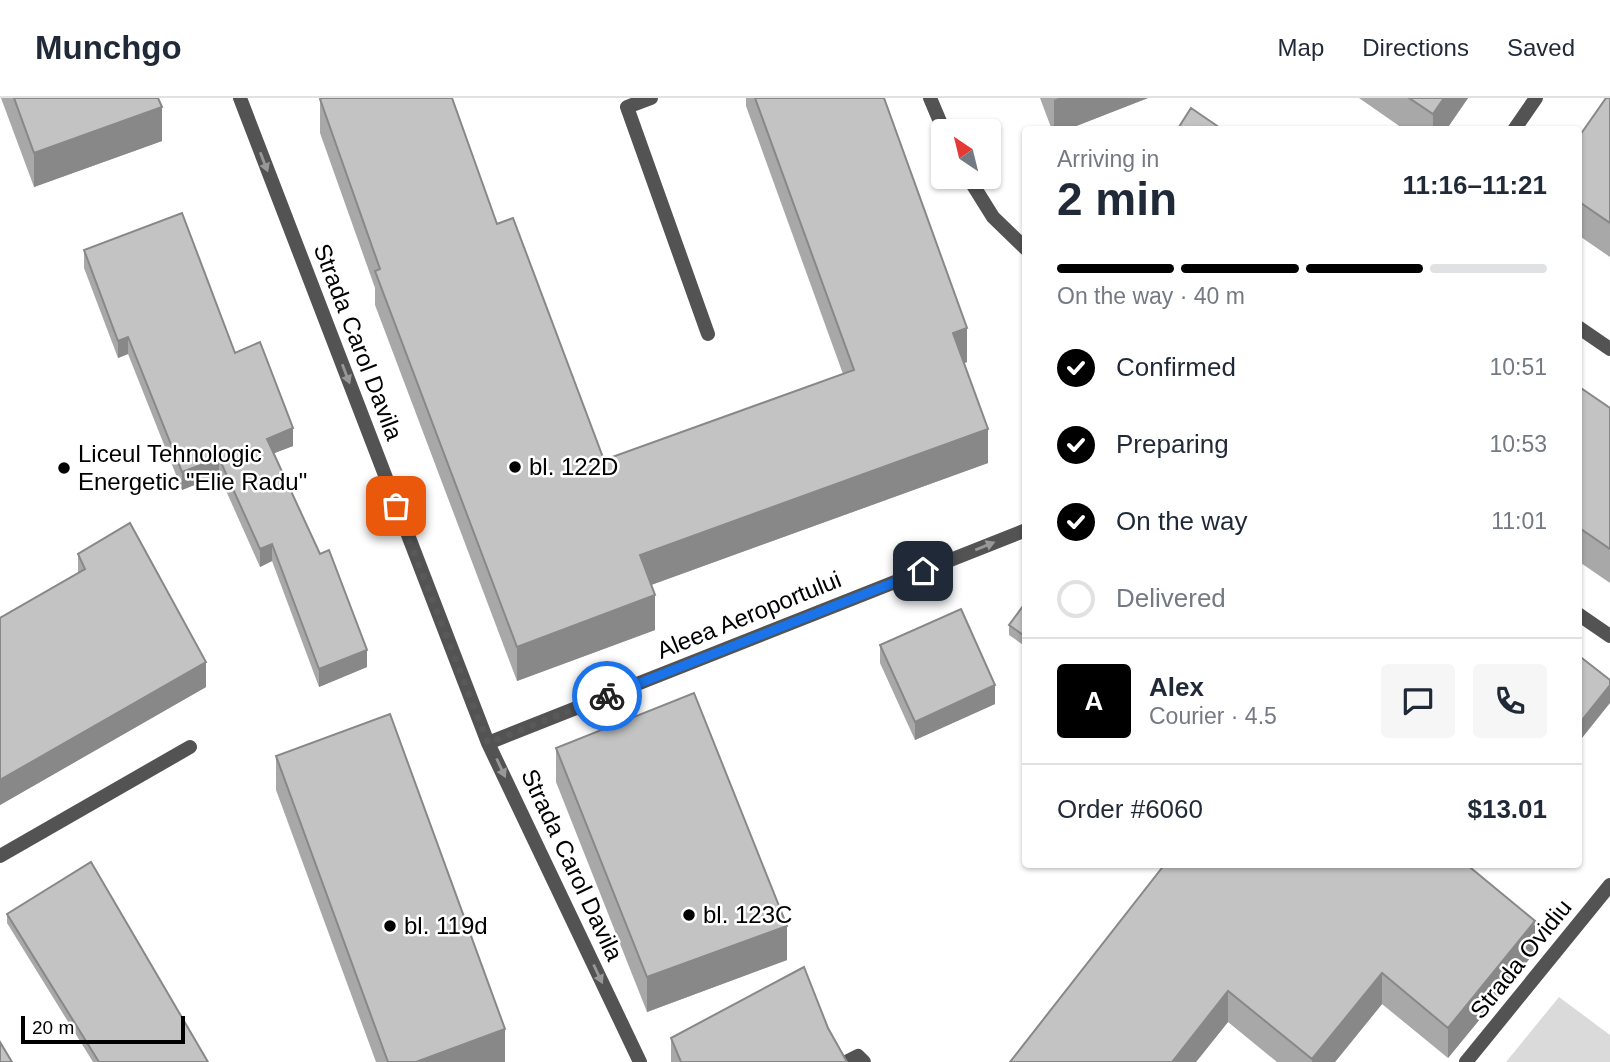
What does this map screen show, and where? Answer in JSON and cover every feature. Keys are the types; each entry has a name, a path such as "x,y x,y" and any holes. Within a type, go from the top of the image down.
{"street":[{"name":"Strada Carol Davila","path":"240,98 488,743 640,1062"},
{"path":"651,98 627,107 708,334"},
{"path":"930,98 939,119"},
{"path":"1517,126 1536,98"},
{"path":"976,189 993,217 1022,245"},
{"path":"1582,330 1610,349"},
{"name":"Aleea Aeroportului","path":"488,743 1022,532"},
{"path":"1582,617 1610,636"},
{"path":"0,856 190,747"},
{"name":"Strada Ovidiu","path":"1466,1062 1610,885"},
{"path":"846,1062 858,1056 864,1062"}],"shaded area":[{"path":"1559,997 1610,1035 1610,1062 1506,1062"}],"building":[{"path":"14,98 158,98 162,107 34,153"},
{"path":"452,98 497,224 513,218 604,460 854,370 755,98 884,98 967,328 953,333 988,429 640,555 655,595 517,647 375,271 380,269 320,99"},
{"path":"1409,98 1444,98 1433,114"},
{"path":"1606,98 1610,98 1610,223 1582,204 1582,132"},
{"path":"1191,108 1217,126 1180,126"},
{"path":"182,213 235,353 260,342 293,428 267,439 320,554 329,550 367,650 319,669 272,544 260,549 219,458 182,472 128,337 118,341 84,250"},
{"path":"1582,389 1610,408 1610,549 1582,530"},
{"path":"130,523 206,662 0,780 0,618 85,569 78,554"},
{"path":"1022,607 1022,634 1009,625"},
{"path":"961,609 995,685 915,722 880,645"},
{"path":"1582,658 1610,680 1610,685 1582,720"},
{"name":"bl. 123C","path":"694,693 787,926 647,977 556,748"},
{"name":"bl. 119d","path":"390,714 505,1029 416,1062 388,1062 276,756"},
{"path":"91,862 208,1062 99,1062 7,914"},
{"path":"1162,868 1471,868 1535,921 1448,1028 1382,973 1312,1059 1228,991 1172,1062 1010,1062"},
{"path":"804,967 828,1028 847,1062 681,1062 671,1038"},
{"path":"0,1042 12,1062 0,1062"}],"way so far":[{"path":"396,506 488,743 607,696"}],"place":[{"name":"bl. 122D","path":"515,467"},
{"name":"Liceul Tehnologic Energetic \"Elie Radu\"","path":"64,468"},
{"name":"bl. 123C","path":"689,915"},
{"name":"bl. 119d","path":"390,926"}],"route":[{"path":"607,696 923,571"}]}
